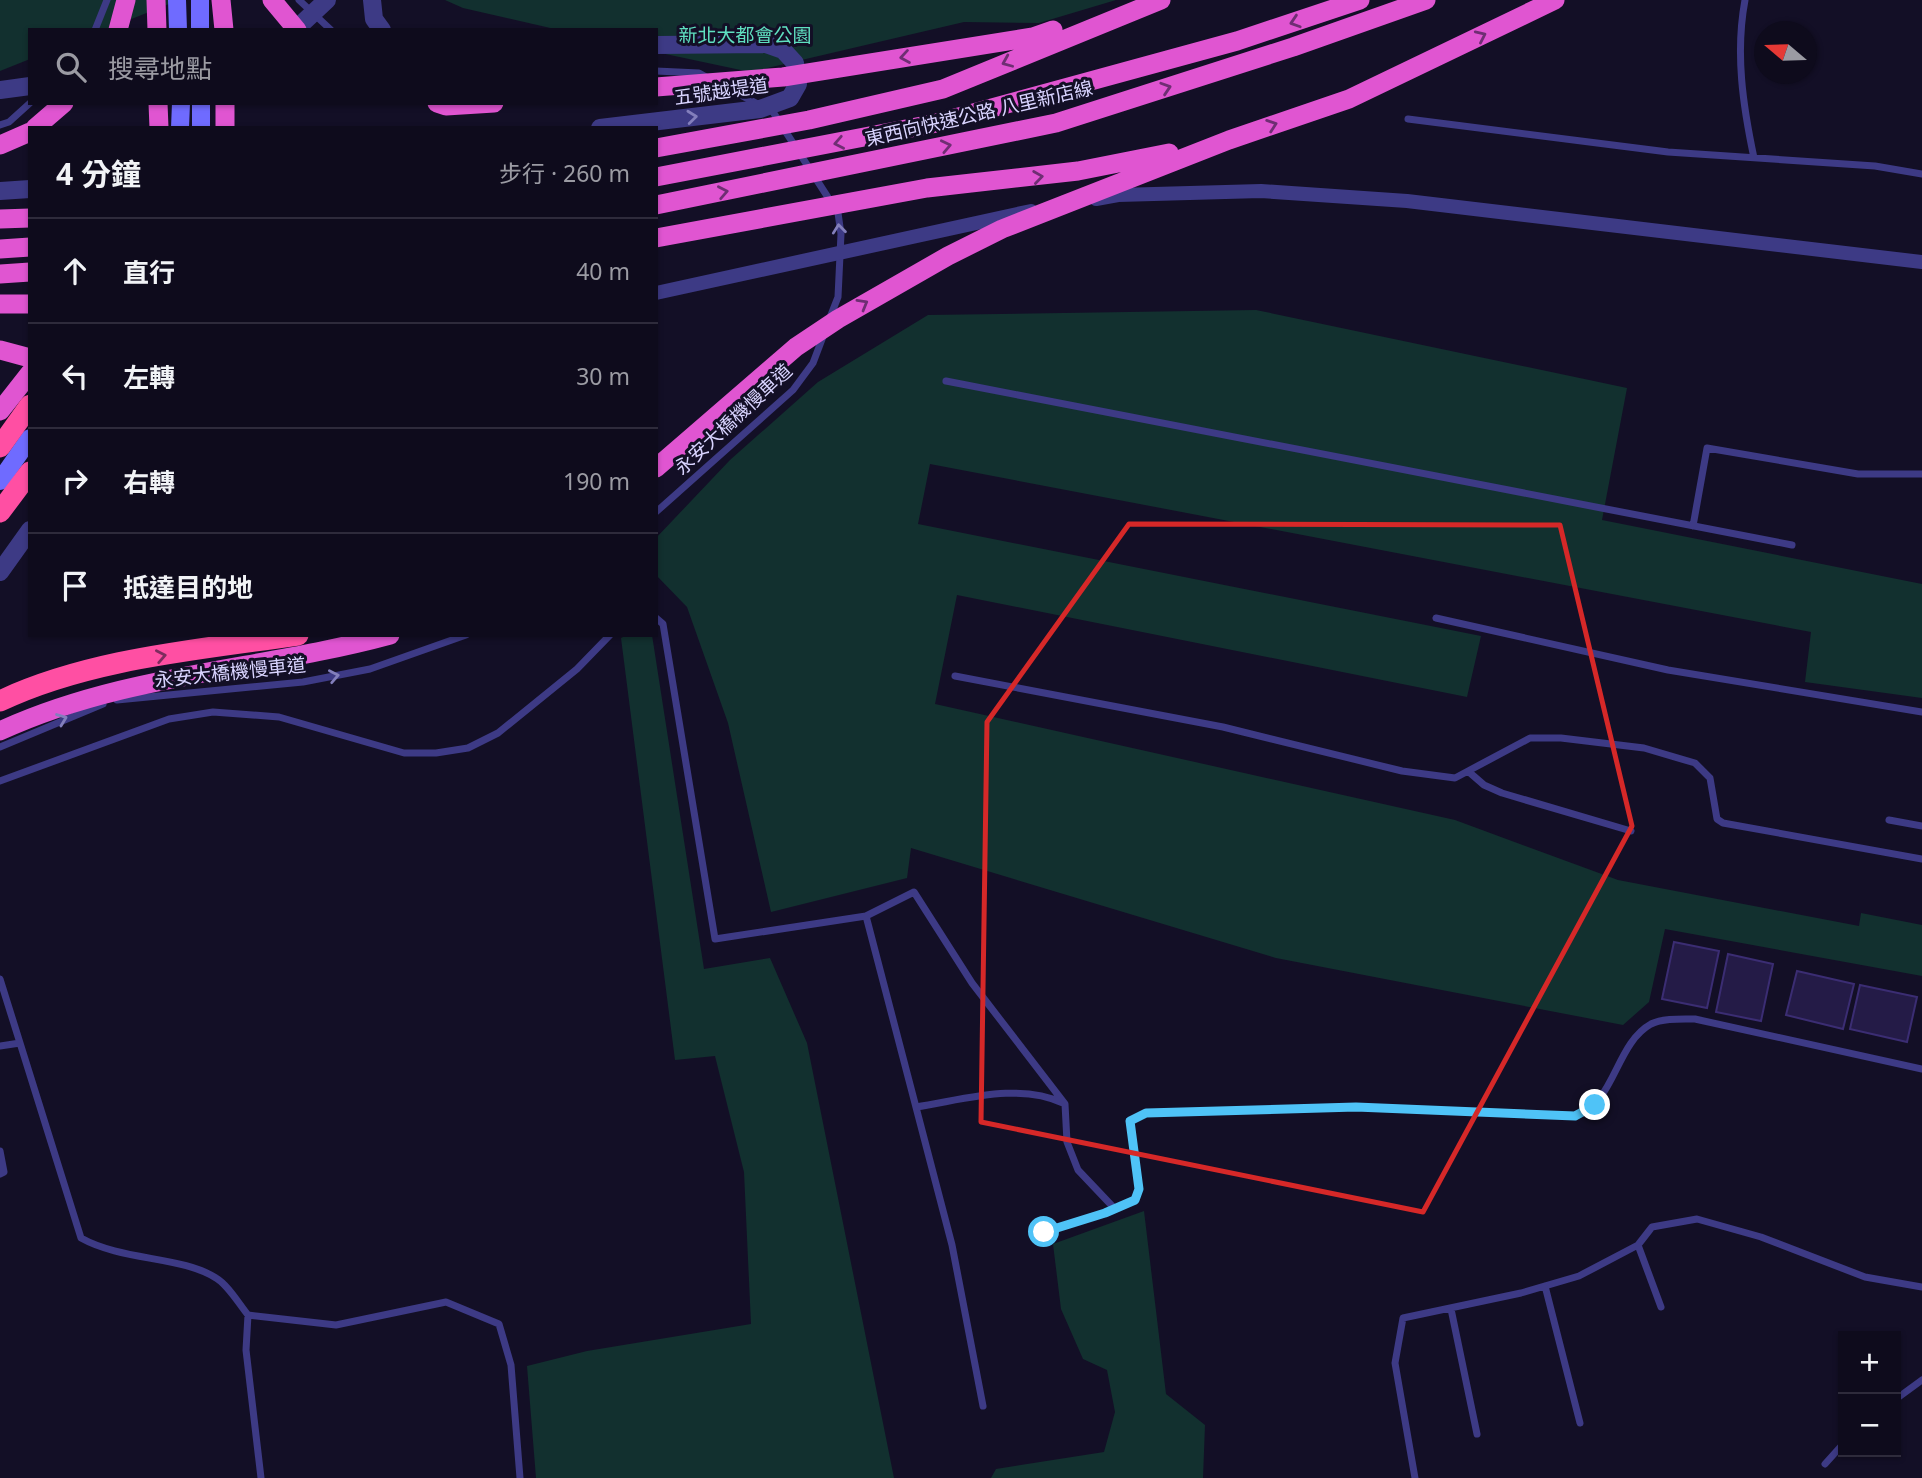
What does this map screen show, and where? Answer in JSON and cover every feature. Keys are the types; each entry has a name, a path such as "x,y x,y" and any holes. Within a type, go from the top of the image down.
{"highway":[{"path":"119,28 126,0"},
{"path":"156,0 157,28"},
{"path":"221,0 224,28"},
{"path":"272,0 294,28"},
{"path":"658,87 783,77 1033,37 1137,0"},
{"path":"658,148 808,120 943,89 1161,0"},
{"name":"東西向快速公路 八里新店線","path":"658,177 950,120 1237,41 1360,0"},
{"name":"東西向快速公路 八里新店線","path":"658,205 1056,123 1280,51 1426,0"},
{"path":"658,466 796,347 838,319 1002,229 1229,140 1349,99 1555,0"},
{"path":"37,126 62,105"},
{"path":"158,105 159,126"},
{"path":"225,105 225,126"},
{"path":"443,105 462,105"},
{"path":"0,145 28,133"},
{"path":"658,238 927,188 1078,171 1229,140"},
{"path":"0,219 28,218"},
{"path":"0,249 28,247"},
{"path":"0,274 28,272"},
{"path":"0,304 28,304"},
{"path":"0,350 28,357"},
{"path":"0,411 28,376"},
{"path":"0,447 28,408"},
{"path":"0,512 28,475"},
{"path":"0,701 20,691 94,669 286,637"},
{"path":"0,731 38,714 123,688 335,650 383,637"}],"main road":[{"path":"177,0 178,28"},
{"path":"200,0 200,28"},
{"path":"180,105 180,126"},
{"path":"201,105 201,126"},
{"path":"0,481 28,441"}],"street":[{"path":"298,28 327,0"},
{"path":"372,0 374,19 381,28"},
{"name":"五號越堤道","path":"616,126 769,107 790,98 798,84 795,63 783,50 766,44 658,46"},
{"path":"0,90 28,86"},
{"path":"0,191 28,189"},
{"path":"658,293 970,223 1118,195 1261,191 1407,201 1922,262"},
{"path":"0,360 28,358"},
{"path":"0,400 28,361"},
{"path":"0,572 28,533"}],"lane":[{"path":"96,28 107,0"},
{"path":"299,0 329,28"},
{"path":"1745,0 1740,64 1744,109 1755,158"},
{"name":"永安大橋機慢車道","path":"658,71 699,73 773,113 838,213 841,234 838,297 813,363 793,390 658,510"},
{"path":"0,125 9,122 28,105"},
{"path":"1408,119 1668,152 1875,166 1922,174"},
{"path":"946,381 1792,545"},
{"path":"1693,526 1707,448 1858,474 1922,474"},
{"path":"1436,618 1668,670 1922,712"},
{"path":"658,620 663,624 715,939 866,916 914,892 972,983 1065,1104 1067,1142 1078,1170 1115,1209"},
{"name":"永安大橋機慢車道","path":"0,747 109,701 303,682 370,669 460,637"},
{"path":"0,781 169,719 213,712 279,717 404,753 436,753 468,748 498,733 577,669 608,637"},
{"path":"955,676 1223,727 1402,771 1455,778 1530,738 1561,737 1644,748 1695,763 1710,778 1717,819 1723,823 1922,859"},
{"path":"1468,772 1484,785 1502,793 1631,831"},
{"path":"1889,820 1922,826"},
{"path":"866,916 952,1245 983,1406"},
{"path":"0,979 81,1238 101,1249 192,1269 217,1278 248,1315 246,1350 261,1478"},
{"path":"1044,1232 1135,1200 1139,1189 1130,1121 1146,1113 1356,1107 1575,1116 1595,1105 1633,1040 1652,1024 1671,1020 1695,1019 1922,1069"},
{"path":"0,1046 20,1043"},
{"path":"916,1107 1024,1091 1048,1096 1065,1104"},
{"path":"0,1151 4,1172 0,1174"},
{"path":"1415,1478 1395,1363 1404,1318 1451,1309 1579,1276 1638,1245 1652,1227 1697,1219 1761,1237 1865,1277 1922,1287"},
{"path":"1638,1245 1661,1307"},
{"path":"1545,1286 1580,1423"},
{"path":"248,1315 336,1325 446,1302 499,1324 511,1365 520,1478"},
{"path":"1451,1309 1477,1434"},
{"path":"1901,1395 1922,1380"},
{"path":"1825,1464 1838,1450"}],"highlighted area":[{"path":"1129,524 1560,525 1632,826 1423,1212 981,1122 987,722"}],"green space":[{"path":"0,0 179,0 109,28 28,28 28,60 0,71"},
{"name":"新北大都會公園","path":"445,0 1116,0 1039,23 964,22 750,72 658,52 658,28 550,28 463,8"},
{"path":"1256,310 1627,388 1602,520 1922,584 1922,698 1805,682 1811,632 930,464 918,524 1481,636 1467,697 957,595 935,704 1455,820 1618,880 1859,926 1861,913 1922,925 1922,976 1665,929 1649,1002 1623,1025 1276,958 911,848 907,878 771,912 728,723 687,607 658,577 658,536 730,460 818,382 928,315"},
{"path":"652,637 704,969 770,958 807,1043 894,1478 536,1478 527,1366 587,1351 751,1324 744,1172 715,1056 675,1060 621,638"},
{"path":"1144,1211 1166,1394 1205,1425 1203,1478 991,1478 996,1469 1104,1452 1115,1412 1107,1370 1083,1359 1061,1309 1053,1244"}],"building":[{"path":"1674,942 1719,951 1707,1008 1662,999"},
{"path":"1728,954 1773,964 1761,1021 1716,1012"},
{"path":"1797,971 1854,984 1843,1029 1786,1015"},
{"path":"1860,985 1917,997 1907,1042 1850,1029"}],"route":[{"path":"1044,1232 1105,1213 1135,1200 1139,1189 1130,1121 1146,1113 1356,1107 1575,1116 1586,1113 1595,1105"}]}
